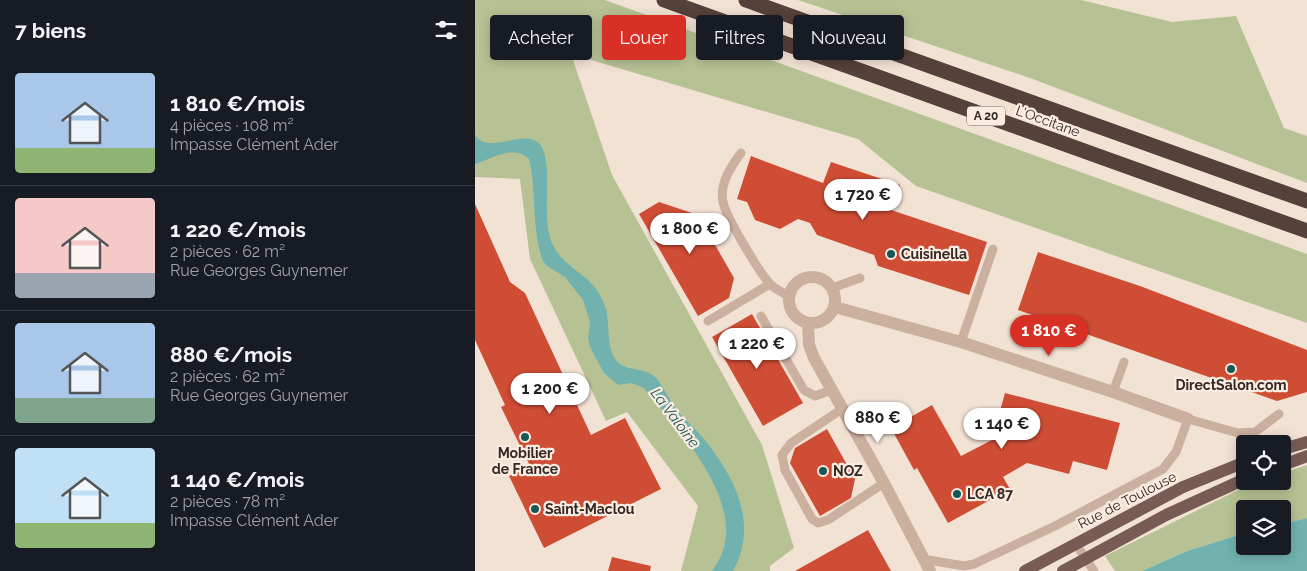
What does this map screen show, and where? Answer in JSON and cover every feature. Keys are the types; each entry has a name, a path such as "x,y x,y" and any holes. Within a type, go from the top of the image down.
{"highway":[{"name":"L'Occitane","path":"664,0 1307,231"},
{"name":"L'Occitane","path":"746,0 1307,201"}],"main road":[{"path":"1291,447 1307,442"},
{"path":"1291,462 1307,456"},
{"name":"Rue de Toulouse","path":"1026,570 1183,487 1236,466"},
{"path":"1063,571 1166,515 1236,483"}],"street":[{"path":"808,277 817,277 826,281 832,288 835,294 835,307 825,320 808,323 793,314 789,296 799,281 808,277"},
{"path":"835,307 961,342 1188,419"},
{"path":"808,323 809,345 814,358 884,483 930,571"}],"lane":[{"path":"741,152 728,170 723,188 723,202 733,225 770,284 789,296"},
{"path":"961,342 993,249"},
{"path":"832,288 860,278"},
{"path":"708,321 770,284"},
{"path":"761,316 804,390 815,396 831,390"},
{"path":"1113,392 1124,362"},
{"path":"843,409 791,443 782,455 785,470 812,519 818,523 828,520 884,483"},
{"path":"923,559 964,566 974,564 1088,509 1163,469 1176,452 1188,419 1238,434 1255,432 1279,414"},
{"path":"1075,543 1094,571"}],"green space":[{"path":"475,0 605,0 646,15 602,15 602,60 686,60 686,29 696,33 696,60 771,60 1307,254 1307,323 916,186 858,139 591,60 592,15 490,15 490,60 573,60 612,175 762,445 794,548 770,566 770,571 681,571 698,506 627,412 606,421 530,259 520,179 475,177"},
{"path":"798,0 1081,0 1172,22 1236,16 1284,128 1307,136 1307,183 1030,78 904,36 904,15 843,15"},
{"path":"1307,465 1307,518 1291,522 1291,500 1236,500 1236,536 1187,551 1142,571 1115,571 1105,556 1238,490 1291,490 1291,470"}],"water":[{"name":"La Valoine","path":"475,135 482,141 490,143 527,139 535,140 541,146 547,168 547,210 550,238 561,257 596,288 601,297 606,309 609,342 613,355 625,367 647,372 656,378 677,410 702,436 716,455 734,486 740,502 744,536 733,571 712,571 724,548 726,524 720,499 693,449 644,388 631,383 618,385 604,373 591,349 588,339 590,322 583,300 565,277 547,266 543,261 535,223 533,184 529,159 523,155 509,153 475,164"},
{"path":"1307,518 1307,571 1142,571 1187,551 1236,536 1236,555 1291,555 1291,522"}],"building":[{"path":"751,156 823,183 831,162 900,185 891,210 987,242 969,295 878,266 874,255 817,235 810,223 798,219 780,229 755,220 747,202 737,199"},
{"path":"659,202 698,215 734,278 729,298 698,316 639,214"},
{"path":"475,204 510,282 525,293 591,435 625,418 661,489 544,548 509,476 530,466 501,407 505,405 475,340"},
{"path":"1038,252 1140,286 1307,350 1307,392 1277,401 1018,310"},
{"path":"752,314 803,403 763,426 712,337"},
{"path":"1005,393 1120,423 1107,470 1073,461 1069,474 1027,463 1003,477 1010,489 948,523 917,468 914,470 891,428 932,405 961,456 992,440"},
{"name":"NOZ","path":"827,429 855,479 851,498 820,516 790,463 795,448"},
{"path":"868,530 891,571 795,571"},
{"path":"612,557 651,566 650,571 608,571"}],"place":[{"name":"Cuisinella","path":"891,254"},
{"name":"DirectSalon.com","path":"1231,369"},
{"name":"Mobilier de France","path":"525,437"},
{"name":"NOZ","path":"823,471"},
{"name":"LCA 87","path":"957,494"},
{"name":"Saint-Maclou","path":"535,509"}]}
